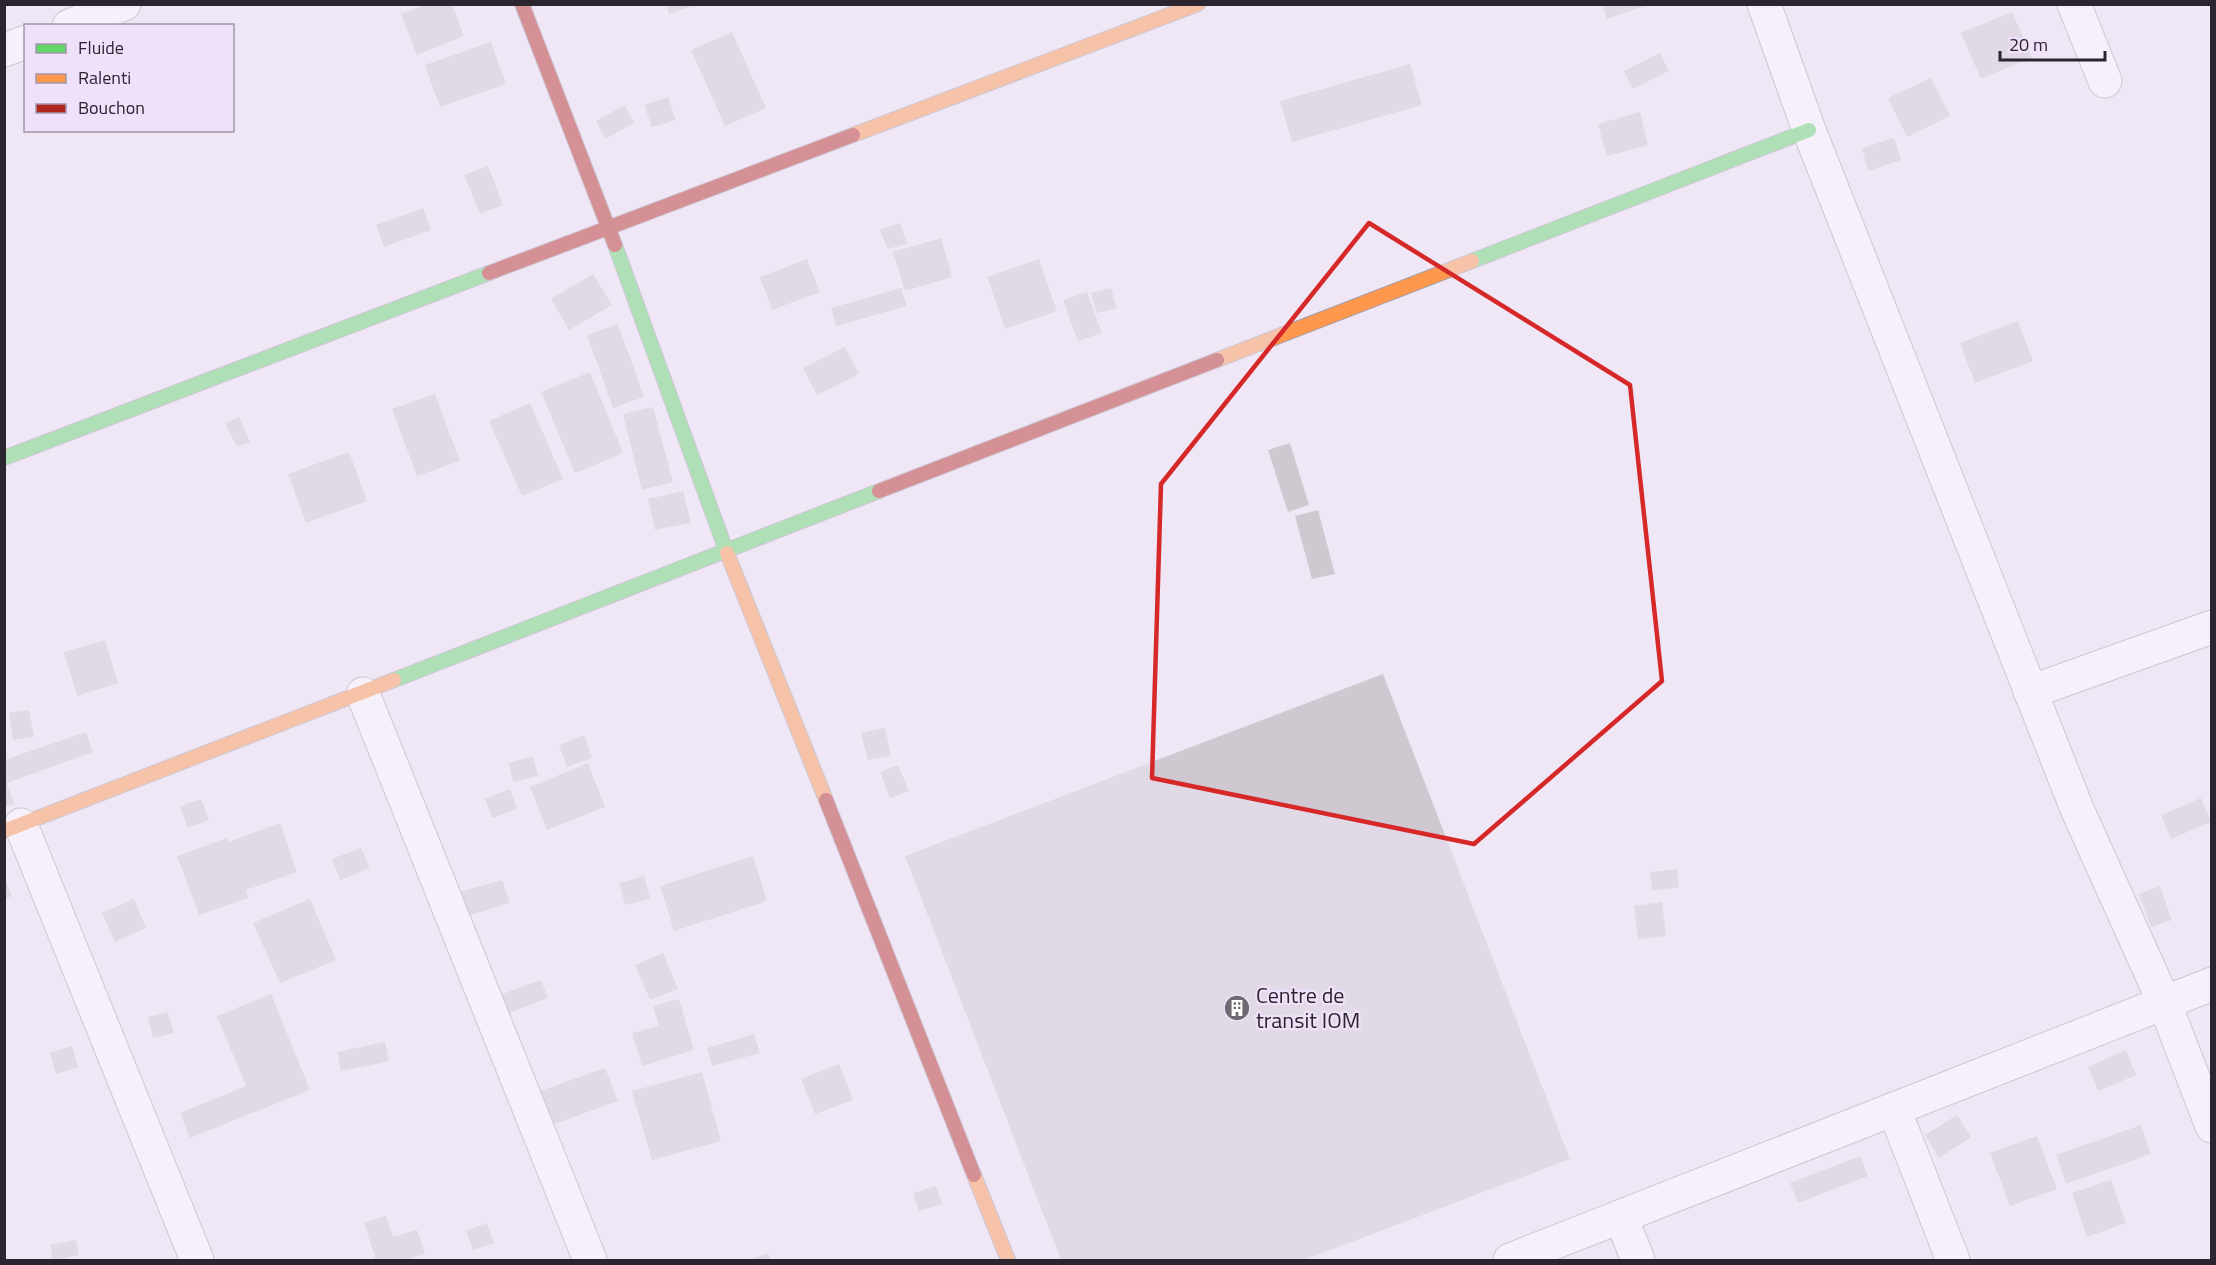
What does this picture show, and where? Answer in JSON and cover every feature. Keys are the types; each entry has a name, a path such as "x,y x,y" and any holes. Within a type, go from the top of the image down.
{"street":[{"path":"522,4 609,228 727,552 1008,1260"},
{"path":"4,458 1198,4"},
{"path":"1764,4 1809,130 2030,692 2077,809 2164,1002 2211,1126"},
{"path":"2074,4 2104,81"},
{"path":"74,24 124,5"},
{"path":"4,50 24,43"},
{"path":"197,1260 13,828 363,694 1809,130"},
{"path":"2030,692 2211,627"},
{"path":"363,694 590,1260"},
{"path":"1510,1260 2211,984"},
{"path":"1894,1109 1953,1260"},
{"path":"1621,1216 1638,1260"}],"highlighted area":[{"path":"1369,223 1630,385 1662,681 1474,844 1152,778 1161,484"}],"building":[{"path":"428,4 452,4 464,36 417,55 401,14"},
{"path":"666,4 694,4 694,5 669,14"},
{"path":"1602,4 1647,4 1647,5 1607,19"},
{"path":"2012,12 2032,57 1981,79 1961,33"},
{"path":"732,32 766,108 725,126 691,50"},
{"path":"491,42 506,84 440,107 425,65"},
{"path":"1660,53 1669,71 1633,89 1624,71"},
{"path":"1410,64 1422,105 1292,142 1280,101"},
{"path":"1931,78 1950,116 1907,137 1888,98"},
{"path":"668,97 676,120 652,127 644,105"},
{"path":"625,105 634,123 605,139 596,121"},
{"path":"1640,112 1648,145 1607,156 1598,124"},
{"path":"1894,138 1901,160 1868,171 1862,148"},
{"path":"488,166 503,205 480,214 464,175"},
{"path":"423,208 431,230 384,247 376,225"},
{"path":"900,223 907,244 887,249 880,229"},
{"path":"941,238 952,277 905,291 893,252"},
{"path":"807,259 820,292 772,310 760,277"},
{"path":"1039,259 1057,311 1005,329 987,277"},
{"path":"593,274 612,305 569,330 551,299"},
{"path":"901,288 907,306 836,326 831,308"},
{"path":"1111,288 1117,308 1097,313 1091,293"},
{"path":"1087,292 1102,333 1078,341 1063,300"},
{"path":"2018,321 2033,361 1975,383 1960,343"},
{"path":"618,324 644,397 613,408 587,335"},
{"path":"845,347 859,374 817,395 803,368"},
{"path":"590,372 623,453 575,473 541,392"},
{"path":"435,394 460,461 417,476 392,409"},
{"path":"530,403 563,479 522,496 489,421"},
{"path":"653,407 673,482 642,490 623,414"},
{"path":"239,417 250,442 237,447 225,423"},
{"path":"1290,443 1309,505 1288,512 1268,450"},
{"path":"349,452 367,501 306,523 288,474"},
{"path":"683,491 691,523 655,530 648,499"},
{"path":"1318,510 1335,574 1312,579 1295,516"},
{"path":"105,640 118,683 77,696 64,652"},
{"name":"Centre de transit IOM","path":"1383,674 1570,1159 1304,1260 1061,1260 905,856"},
{"path":"29,710 34,737 13,740 9,713"},
{"path":"885,728 891,756 868,760 861,733"},
{"path":"86,732 93,752 7,783 14,804 4,807 4,760"},
{"path":"584,735 592,758 567,767 559,745"},
{"path":"533,756 538,776 513,782 509,763"},
{"path":"588,763 605,807 547,830 530,787"},
{"path":"898,765 909,791 890,798 880,772"},
{"path":"510,789 517,809 492,818 485,799"},
{"path":"2201,798 2211,822 2171,839 2161,815"},
{"path":"201,799 209,820 188,828 180,806"},
{"path":"280,823 297,872 246,890 248,898 199,915 177,856 227,838 228,842"},
{"path":"361,848 370,868 340,880 332,859"},
{"path":"753,856 767,901 674,931 660,886"},
{"path":"1677,869 1679,887 1652,891 1650,872"},
{"path":"4,875 12,896 4,899"},
{"path":"644,876 650,899 625,905 619,883"},
{"path":"502,880 510,903 467,916 460,892"},
{"path":"2160,886 2172,920 2151,927 2139,894"},
{"path":"134,899 146,928 115,942 102,913"},
{"path":"310,899 336,960 280,983 253,923"},
{"path":"1662,902 1666,936 1638,939 1634,906"},
{"path":"663,953 678,989 650,1000 635,965"},
{"path":"541,980 548,998 509,1013 502,994"},
{"path":"271,994 310,1090 190,1138 180,1113 246,1086 217,1016"},
{"path":"679,999 694,1050 642,1066 632,1033 659,1026 653,1006"},
{"path":"168,1012 174,1033 153,1038 148,1017"},
{"path":"754,1034 760,1053 712,1066 707,1048"},
{"path":"385,1042 389,1061 341,1071 337,1052"},
{"path":"72,1046 78,1067 56,1074 50,1053"},
{"path":"2126,1050 2136,1075 2098,1091 2088,1067"},
{"path":"839,1064 853,1100 815,1114 801,1079"},
{"path":"605,1068 618,1101 549,1126 537,1092"},
{"path":"702,1072 721,1141 652,1160 632,1091"},
{"path":"1957,1115 1971,1137 1939,1158 1925,1135"},
{"path":"2141,1125 2151,1154 2066,1184 2056,1155"},
{"path":"2037,1136 2057,1189 2010,1206 1990,1153"},
{"path":"1860,1156 1868,1176 1798,1203 1790,1183"},
{"path":"2111,1180 2126,1223 2087,1237 2072,1193"},
{"path":"936,1186 942,1204 919,1211 913,1193"},
{"path":"386,1216 393,1237 417,1230 425,1254 405,1260 376,1260 364,1223"},
{"path":"487,1223 494,1243 473,1250 466,1231"},
{"path":"76,1240 79,1255 53,1260 50,1245"},
{"path":"768,1253 771,1260 750,1260"}],"traffic: fast":[{"path":"1472,261 1809,130"},
{"path":"615,245 727,553"},
{"path":"4,458 489,273"},
{"path":"394,680 879,491"}],"traffic: slow":[{"path":"853,135 1198,4"},
{"path":"1217,360 1472,261"},
{"path":"727,553 826,800"},
{"path":"4,831 394,680"},
{"path":"974,1175 1008,1260"}],"traffic: jam":[{"path":"522,4 615,245"},
{"path":"489,273 853,135"},
{"path":"879,491 1217,360"},
{"path":"826,800 974,1175"}],"place":[{"name":"Centre de transit IOM","path":"1237,1008"}]}
